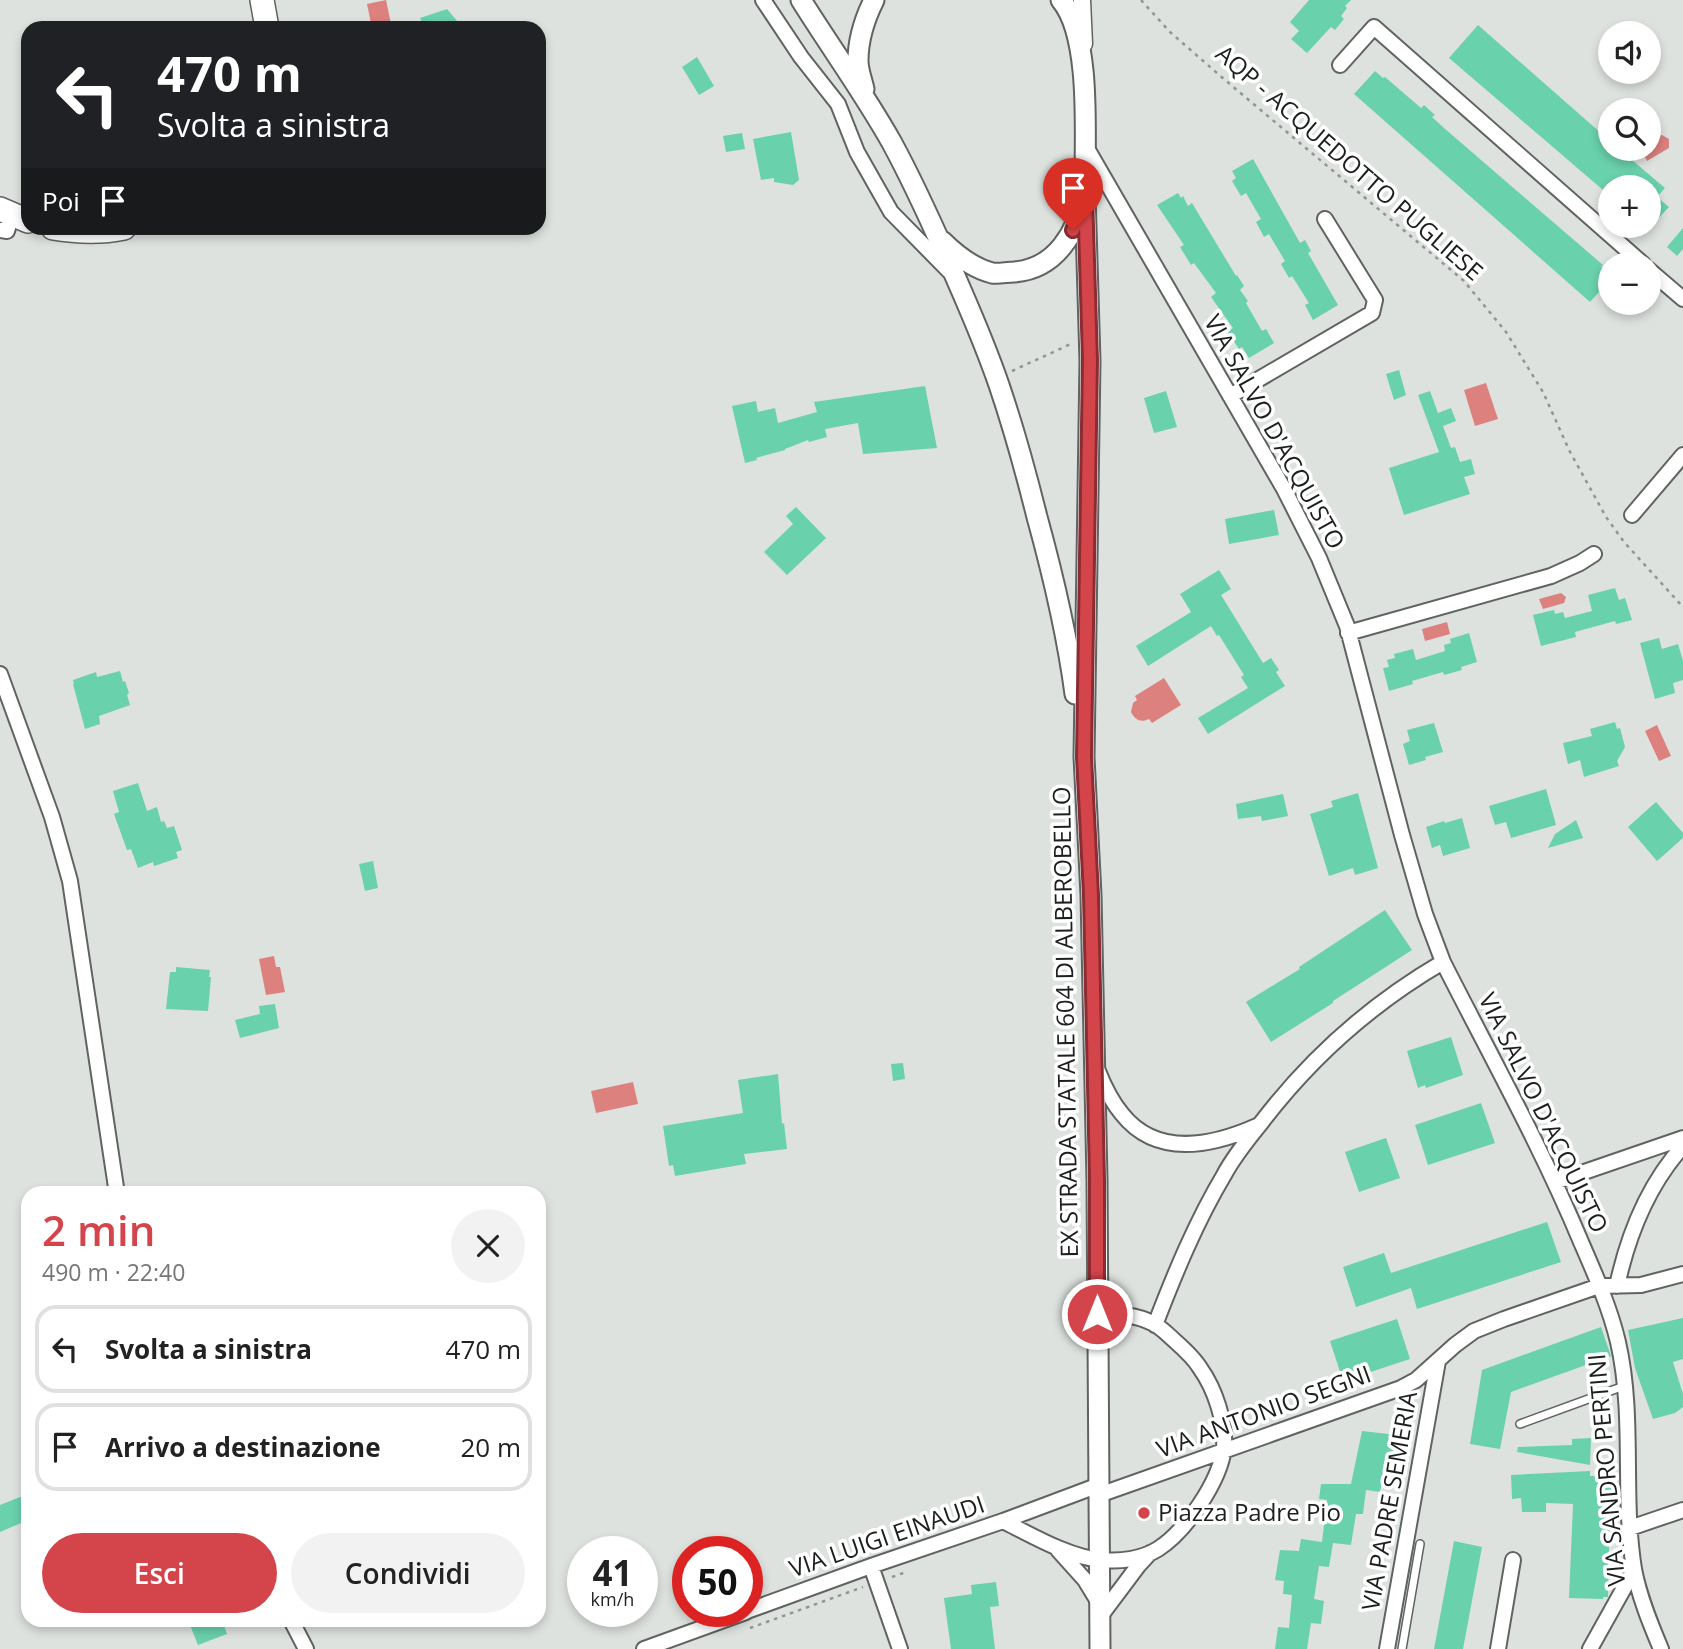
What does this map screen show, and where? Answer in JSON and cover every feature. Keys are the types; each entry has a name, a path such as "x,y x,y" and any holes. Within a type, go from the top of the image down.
{"highway":[{"path":"262,0 266,21"}],"main road":[{"name":"EX STRADA STATALE 604 DI ALBEROBELLO","path":"801,0 867,100 920,198 997,378 1023,462 1048,559 1071,664 1084,757"},
{"path":"867,100 858,62 860,39 867,13 874,0"},
{"path":"1061,0 1074,22 1079,44 1084,78 1084,144"},
{"name":"EX STRADA STATALE 604 DI ALBEROBELLO","path":"1084,144 1089,340 1084,757 1091,895 1100,1649"},
{"path":"938,237 970,263 994,273 1025,271 1045,262 1061,248 1081,213 1085,194"}],"street":[{"path":"762,0 801,57 838,104 857,152 891,212 955,277"},
{"path":"1082,0 1084,78"},
{"path":"1340,65 1374,27 1629,252"},
{"name":"VIA SALVO D'ACQUISTO","path":"1084,144 1284,489 1319,558 1348,632 1402,835 1425,914 1443,962 1556,1182 1599,1286"},
{"path":"1230,396 1372,313 1375,300 1325,219"},
{"path":"1661,280 1683,299"},
{"path":"1632,515 1683,454"},
{"path":"1348,632 1551,576 1594,554"},
{"path":"0,674 52,817 70,881 116,1186"},
{"path":"1155,1325 1174,1276 1225,1172 1279,1099 1311,1062 1342,1035 1398,990 1443,962"},
{"path":"1094,1063 1109,1096 1123,1116 1160,1141 1208,1143 1258,1126"},
{"path":"1556,1182 1683,1138"},
{"path":"1617,1286 1634,1227 1645,1202 1668,1163 1683,1146"},
{"name":"VIA ANTONIO SEGNI","path":"1099,1490 1224,1452 1401,1388 1416,1380 1474,1331 1504,1319 1599,1286 1641,1285 1683,1273"},
{"name":"VIA SANDRO PERTINI","path":"1599,1286 1618,1339 1623,1366 1634,1570 1661,1649"},
{"path":"1055,1547 1085,1580 1099,1611 1151,1552 1175,1536 1189,1520 1216,1475 1224,1452 1223,1425 1219,1409 1207,1379 1194,1360 1155,1325 1131,1315 1097,1314"},
{"name":"VIA PADRE SEMERIA","path":"1387,1649 1438,1361"},
{"name":"VIA LUIGI EINAUDI","path":"763,1606 871,1566 1099,1490"},
{"path":"1630,1528 1683,1510"},
{"name":"VIA LUIGI EINAUDI","path":"1003,1521 1055,1547 1100,1560 1140,1557 1151,1552"},
{"path":"1498,1649 1513,1560"},
{"path":"871,1566 900,1649"},
{"path":"1590,1649 1634,1570"},
{"path":"295,1627 306,1649"},
{"name":"VIA LUIGI EINAUDI","path":"644,1649 705,1627"}],"lane":[{"path":"1520,1424 1625,1386"},
{"path":"1402,1649 1420,1544"}],"path":[{"name":"AQP - ACQUEDOTTO PUGLIESE","path":"1141,0 1170,32 1225,80 1464,281 1506,332 1543,392 1569,450 1606,517 1683,607"},
{"path":"997,378 1073,343 1089,340"},
{"path":"741,1631 913,1569"}],"shaded area":[{"path":"386,0 390,21 371,21 367,4"},
{"path":"1661,135 1669,139 1669,148 1661,153"},
{"path":"1486,383 1498,419 1475,426 1464,390"},
{"path":"1561,593 1566,597 1564,603 1543,609 1539,599"},
{"path":"1447,622 1450,634 1425,641 1422,629"},
{"path":"1164,678 1181,705 1152,723 1149,719 1136,719 1131,712 1133,703 1137,700 1135,696"},
{"path":"1657,725 1671,756 1659,761 1645,731"},
{"path":"274,956 276,967 280,967 285,992 266,995 259,959"},
{"path":"633,1082 638,1104 596,1113 591,1091"}],"building":[{"path":"1309,0 1351,0 1341,16 1344,19 1335,30 1331,27 1307,53 1291,39 1299,31 1290,22"},
{"path":"447,9 457,21 421,21 420,18"},
{"path":"1478,25 1598,130 1598,161 1633,161 1650,175 1598,175 1598,186 1449,58"},
{"path":"697,57 714,86 699,95 682,67"},
{"path":"1375,71 1421,108 1424,105 1444,128 1598,261 1598,293 1590,302 1354,94"},
{"path":"791,132 799,180 793,185 774,182 774,178 761,180 753,139"},
{"path":"742,133 745,149 726,152 723,136"},
{"path":"1253,159 1300,243 1305,240 1311,251 1308,253 1338,305 1313,320 1305,305 1309,303 1281,264 1285,261 1269,234 1264,237 1256,222 1261,219 1246,193 1241,196 1232,181 1236,178 1232,171"},
{"path":"1178,193 1181,198 1183,196 1188,206 1192,203 1244,286 1240,290 1262,331 1266,329 1274,343 1249,358 1227,331 1233,328 1211,297 1216,293 1194,263 1191,265 1180,247 1184,245 1157,205"},
{"path":"1661,200 1669,207 1661,215"},
{"path":"1683,228 1683,249 1677,256 1667,247"},
{"path":"1399,370 1406,395 1394,400 1386,374"},
{"path":"925,386 937,448 863,454 858,423 825,429 827,437 809,442 808,440 745,463 732,406 756,401 758,412 775,408 778,423 817,412 814,402"},
{"path":"1166,391 1177,427 1154,433 1144,398"},
{"path":"1430,391 1438,413 1451,408 1456,421 1443,426 1451,448 1455,447 1460,462 1471,459 1475,474 1464,477 1470,494 1404,515 1389,468 1439,452 1418,395"},
{"path":"796,507 826,538 787,575 764,552 793,524 786,516"},
{"path":"1274,510 1279,535 1229,544 1225,519"},
{"path":"1219,570 1231,589 1221,595 1263,663 1271,658 1285,686 1208,734 1198,718 1248,688 1241,677 1244,675 1219,635 1217,636 1211,626 1148,666 1136,646 1191,612 1180,594"},
{"path":"1615,588 1619,600 1625,598 1632,620 1616,624 1615,621 1575,632 1576,637 1541,646 1533,615 1554,610 1555,614 1563,612 1565,618 1592,611 1588,595"},
{"path":"1469,633 1477,662 1461,667 1462,670 1444,675 1443,672 1389,691 1383,668 1389,667 1387,660 1395,658 1394,654 1413,649 1416,660 1445,651 1444,645 1451,643 1450,639"},
{"path":"1659,638 1662,649 1678,644 1683,661 1683,680 1673,683 1675,693 1655,699 1640,643"},
{"path":"120,671 129,693 127,695 130,705 99,716 100,724 85,729 73,680 96,672 97,677"},
{"path":"1615,722 1617,729 1620,728 1625,747 1617,761 1619,766 1584,777 1580,760 1568,764 1563,743 1592,736 1590,729"},
{"path":"1434,723 1443,752 1409,765 1403,744 1410,741 1407,730"},
{"path":"138,783 147,811 157,807 161,822 164,821 167,828 174,826 182,850 176,852 178,858 154,866 153,862 138,868 131,849 127,850 114,814 119,812 113,791"},
{"path":"1546,789 1556,825 1511,838 1506,822 1495,825 1489,806"},
{"path":"1358,793 1378,868 1355,875 1353,868 1329,876 1310,814 1333,807 1331,801"},
{"path":"1283,794 1288,816 1262,821 1261,816 1238,819 1236,804"},
{"path":"1656,802 1683,833 1683,838 1657,861 1628,827"},
{"path":"1462,818 1470,848 1443,856 1440,845 1432,848 1426,827"},
{"path":"1576,820 1583,838 1548,848 1555,834"},
{"path":"373,861 378,888 365,891 359,864"},
{"path":"1385,910 1412,950 1271,1042 1246,1002 1300,969 1299,967"},
{"path":"176,967 210,970 208,1011 166,1009 170,972 176,972"},
{"path":"275,1004 279,1028 240,1038 235,1020 260,1014 259,1006"},
{"path":"1451,1037 1463,1075 1426,1088 1425,1085 1418,1088 1407,1051"},
{"path":"903,1063 905,1079 893,1081 891,1064"},
{"path":"778,1074 787,1149 744,1154 746,1164 675,1176 673,1165 669,1166 663,1126 743,1113 738,1080"},
{"path":"1481,1103 1495,1143 1428,1165 1415,1125"},
{"path":"1386,1138 1400,1178 1359,1192 1345,1152"},
{"path":"1547,1222 1561,1262 1417,1309 1411,1288 1356,1307 1343,1267 1384,1253 1391,1273"},
{"path":"1683,1318 1683,1359 1673,1362 1683,1394 1683,1407 1675,1413 1653,1419 1635,1368 1628,1330"},
{"path":"1397,1319 1410,1359 1343,1381 1330,1341"},
{"path":"1601,1327 1611,1356 1511,1392 1500,1449 1470,1444 1482,1370"},
{"path":"1362,1431 1397,1435 1393,1460 1386,1458 1380,1492 1366,1490 1363,1514 1356,1514 1351,1545 1333,1543 1329,1567 1319,1566 1314,1599 1324,1601 1321,1624 1311,1623 1307,1649 1275,1649 1278,1627 1289,1628 1292,1595 1283,1594 1284,1581 1275,1580 1280,1550 1299,1551 1301,1539 1322,1542 1327,1500 1319,1499 1321,1484 1351,1484"},
{"path":"1591,1438 1590,1465 1517,1452 1518,1447 1572,1445 1572,1439"},
{"path":"1590,1471 1590,1476 1613,1476 1608,1597 1569,1598 1573,1504 1546,1503 1546,1512 1522,1512 1521,1498 1512,1499 1511,1475"},
{"path":"21,1497 21,1523 0,1532 0,1505"},
{"path":"1454,1541 1482,1547 1463,1649 1434,1649"},
{"path":"996,1582 999,1606 990,1607 995,1649 951,1649 944,1598 972,1594 971,1585"},
{"path":"191,1627 224,1627 227,1634 198,1645"}],"place":[{"name":"Piazza Padre Pio","path":"1144,1513"}],"route":[{"path":"1073,230 1081,213 1085,194 1090,360 1084,757 1091,895 1097,1314"}]}
